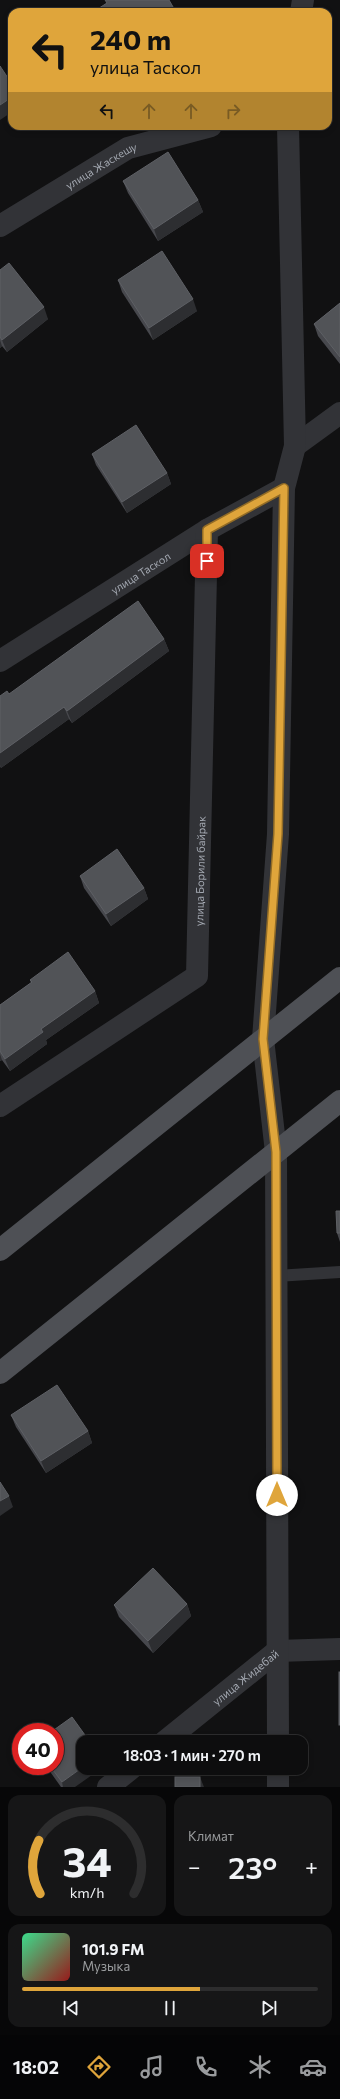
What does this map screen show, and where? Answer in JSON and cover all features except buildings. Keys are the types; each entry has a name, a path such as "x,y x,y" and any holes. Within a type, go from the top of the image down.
{"main road":[{"path":"0,1250 340,978"},
{"path":"0,1373 340,1101"}],"street":[{"name":"улица Жаскешу","path":"0,226 128,148 196,130"},
{"path":"278,1735 276,1152 263,1039 278,834 284,488 295,446 288,130"},
{"path":"295,446 340,412"},
{"name":"улица Таскол","path":"0,661 207,530 284,488"},
{"name":"улица Борили байрак","path":"0,1106 197,976 207,530"},
{"name":"улица Жидебай","path":"173,1735 278,1651 340,1649"},
{"path":"108,1787 123,1775"},
{"path":"278,1775 278,1787"}],"lane":[{"path":"276,1276 340,1272"}],"route":[{"path":"207,561 207,530 284,488 278,834 263,1039 276,1152 275,1224 277,1495"}]}
